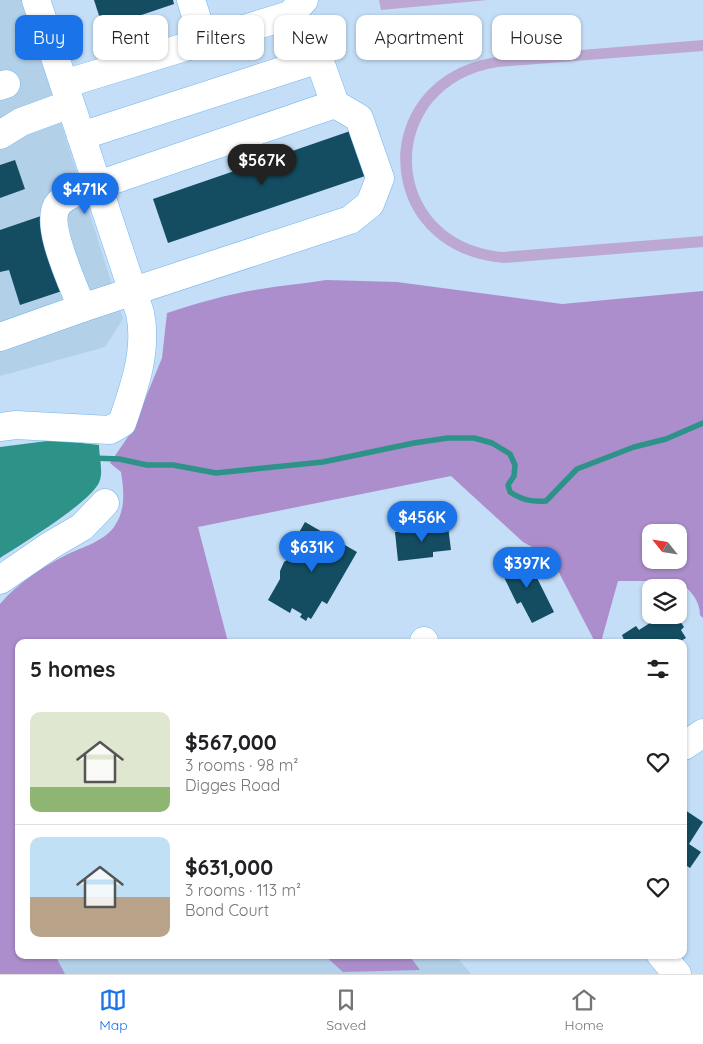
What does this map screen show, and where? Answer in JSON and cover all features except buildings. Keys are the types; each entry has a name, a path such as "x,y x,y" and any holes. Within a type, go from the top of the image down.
{"street":[{"path":"0,427 16,425 110,430 122,423 142,353 142,323 136,301 36,0"},
{"path":"191,0 196,15"},
{"path":"264,23 290,15 304,0"},
{"path":"0,135 67,94 178,51"},
{"path":"0,337 82,308 136,301 350,220 370,204 380,178 359,118 334,104 319,59 81,136"},
{"path":"82,308 56,236 53,220 55,210 61,200 98,185 334,104"},
{"path":"0,580 82,526 105,503"},
{"path":"687,744 703,733"},
{"path":"664,959 677,974"}],"shaded area":[{"path":"0,0 22,0 27,15 15,15 15,60 41,60 123,319 105,347 0,376"},
{"path":"379,0 488,0 381,10"},
{"path":"703,40 703,51 498,67 460,80 433,102 417,131 412,162 418,193 436,221 464,242 503,252 703,236 703,247 504,263 460,252 427,229 408,198 400,163 406,128 423,96 454,71 492,59 581,60 581,50"},
{"path":"326,280 397,282 562,304 703,291 703,618 700,615 700,610 694,596 687,588 687,579 618,581 602,639 593,639 554,563 543,553 523,542 451,476 198,527 227,639 15,639 15,959 57,959 65,974 0,974 0,604 23,582 40,570 58,559 93,543 105,536 114,527 121,514 123,493 121,472 110,463 132,431 162,358 167,313 237,293"},
{"path":"55,440 99,445 100,480 95,489 71,510 0,558 0,447"},
{"path":"41,959 458,959 471,974 49,974"},
{"path":"328,959 412,959 420,970 343,972"}],"waterway":[{"path":"92,458 119,459 147,465 173,465 216,473 323,462 414,443 448,438 474,438 492,443 510,454 515,465 514,476 508,485 510,492 527,500 546,501 577,469 634,447 666,439 703,423"}]}
